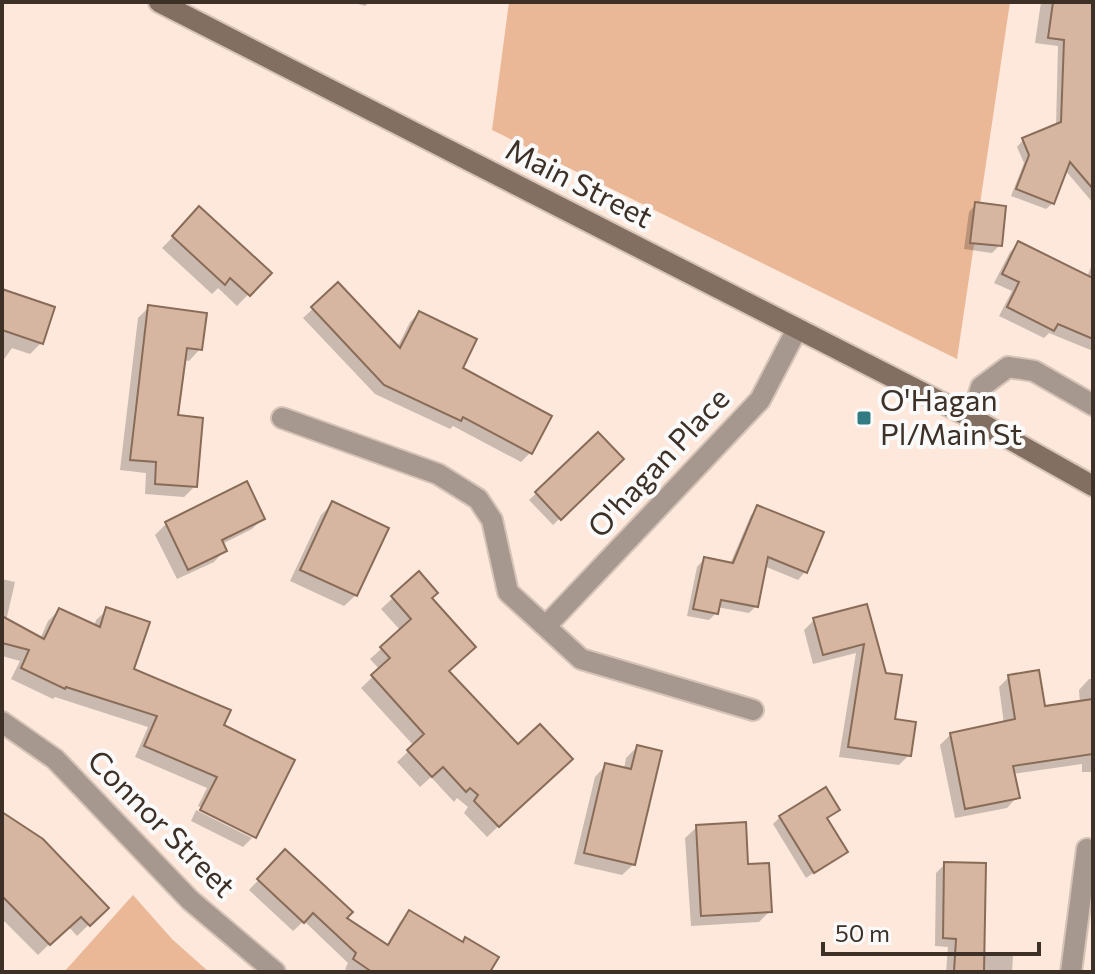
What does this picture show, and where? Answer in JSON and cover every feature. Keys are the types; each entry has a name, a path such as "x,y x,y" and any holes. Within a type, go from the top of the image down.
{"main road":[{"name":"Main Street","path":"159,2 972,418 1093,486"}],"street":[{"name":"O'hagan Place","path":"546,626 760,400 797,329"},
{"path":"972,418 981,387 1008,367 1034,371 1093,405"},
{"path":"282,418 438,474 478,499 492,520 508,592 581,659 753,710"},
{"name":"Connor Street","path":"2,722 55,759 190,900 275,972"},
{"path":"1071,972 1087,849"}],"shaded area":[{"path":"509,2 1010,2 957,359 492,130"},
{"path":"133,895 172,939 209,972 64,972"}],"building":[{"path":"1053,2 1093,2 1093,189 1070,162 1054,204 1016,189 1029,155 1022,138 1061,122 1064,40 1048,38"},
{"path":"975,202 1006,206 1002,246 970,243"},
{"path":"199,206 272,273 250,296 230,278 225,285 172,236"},
{"path":"1018,241 1093,278 1093,339 1058,324 1054,331 1007,307 1019,282 1002,274"},
{"path":"338,282 400,348 419,311 477,339 463,368 552,416 532,454 463,417 461,421 384,385 311,307"},
{"path":"2,289 55,307 43,344 2,330"},
{"path":"148,305 207,313 202,350 187,348 178,415 203,418 197,487 155,484 156,462 130,460"},
{"path":"598,432 624,459 561,520 535,492"},
{"path":"247,481 265,519 222,540 227,551 188,570 165,522"},
{"path":"332,501 389,528 357,596 300,570"},
{"path":"757,505 824,532 807,573 768,557 758,607 721,600 718,614 693,609 704,557 733,563"},
{"path":"419,571 438,593 432,598 476,647 449,671 518,744 540,724 573,759 499,827 474,801 478,795 470,788 466,792 443,767 432,777 407,750 424,734 371,675 390,658 380,647 411,619 391,596"},
{"path":"867,604 886,673 902,675 895,719 916,722 911,756 848,747 864,644 823,655 813,618"},
{"path":"106,607 150,622 134,669 231,710 224,725 295,760 256,838 200,810 217,777 144,746 157,716 65,689 21,668 29,650 2,643 2,616 44,639 59,608 100,627"},
{"path":"1039,670 1045,706 1093,699 1093,754 1013,766 1020,798 965,809 950,733 1015,719 1008,675"},
{"path":"637,745 662,751 635,865 584,853 605,763 631,769"},
{"path":"826,787 840,810 827,818 848,852 814,873 779,816"},
{"path":"2,812 43,839 109,908 90,926 81,917 50,945 2,896"},
{"path":"746,822 748,864 769,863 772,912 701,916 696,825"},
{"path":"285,849 353,912 347,918 388,945 409,910 463,942 465,937 499,957 490,972 372,972 353,959 356,953 313,913 304,923 257,879"},
{"path":"944,862 986,863 984,972 954,972 956,939 943,938"}],"place":[{"name":"O'Hagan Pl/Main St","path":"864,418"}]}
